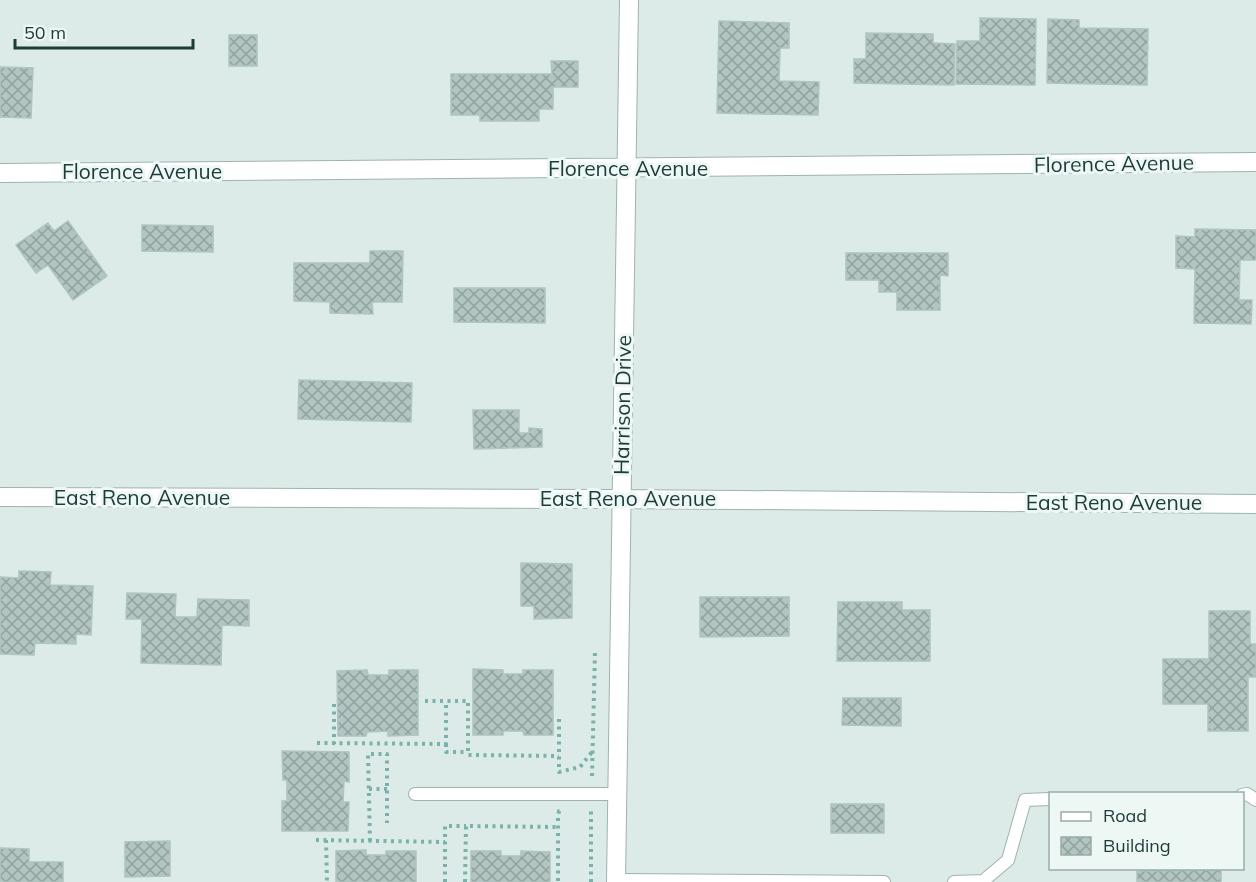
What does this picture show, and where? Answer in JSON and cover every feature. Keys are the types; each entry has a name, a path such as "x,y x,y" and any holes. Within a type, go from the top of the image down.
{"street":[{"name":"Harrison Drive","path":"616,881 629,0"},
{"name":"Florence Avenue","path":"0,173 1256,162"},
{"name":"East Reno Avenue","path":"0,497 1256,504"}],"lane":[{"path":"415,794 617,794"},
{"path":"954,882 983,881 1008,860 1025,800 1049,799"},
{"path":"616,881 884,882"}],"path":[{"path":"591,882 595,651"},
{"path":"425,701 468,701 468,755 559,756"},
{"path":"446,701 446,752 468,752"},
{"path":"334,704 334,744"},
{"path":"559,718 559,772 580,767 592,752"},
{"path":"317,743 446,744"},
{"path":"370,841 368,754 387,754 387,823"},
{"path":"369,789 387,789"},
{"path":"558,881 559,811 565,810"},
{"path":"581,814 591,816"},
{"path":"445,882 445,826 558,827"},
{"path":"465,882 466,826"},
{"path":"316,840 445,842"},
{"path":"326,840 327,882"}],"building":[{"path":"980,18 1036,19 1035,85 956,84 957,41 980,41"},
{"path":"1048,19 1079,20 1079,28 1148,29 1147,85 1047,83"},
{"path":"719,21 789,23 789,48 780,48 779,81 819,82 818,115 717,113"},
{"path":"866,33 933,34 933,43 955,44 954,85 854,83 854,59 866,59"},
{"path":"229,35 257,35 257,66 229,66"},
{"path":"551,61 578,61 578,87 553,87 553,109 539,109 539,121 480,121 480,115 451,115 451,74 552,74"},
{"path":"0,67 33,68 31,118 0,117"},
{"path":"68,221 107,276 73,300 48,265 36,273 16,245 48,223 54,231"},
{"path":"142,225 213,226 213,252 142,251"},
{"path":"1195,229 1256,230 1256,260 1240,260 1239,300 1252,300 1251,324 1194,323 1195,269 1176,268 1176,236 1195,237"},
{"path":"370,251 403,251 402,302 372,302 373,314 330,313 330,302 294,301 294,263 370,263"},
{"path":"846,253 948,253 948,276 940,275 940,310 897,310 897,292 879,292 879,280 846,280"},
{"path":"454,288 545,288 545,323 454,322"},
{"path":"299,380 412,383 411,422 298,419"},
{"path":"473,410 519,410 519,433 529,433 529,428 542,429 542,447 474,449"},
{"path":"521,563 572,564 572,618 534,619 534,606 521,606"},
{"path":"19,571 51,572 50,585 93,586 91,635 76,634 76,644 35,643 34,655 0,654 0,577 19,578"},
{"path":"127,593 176,594 175,617 197,617 198,599 249,600 249,626 222,625 221,665 141,663 142,619 126,619"},
{"path":"700,597 789,597 789,636 700,637"},
{"path":"838,602 902,602 902,610 930,610 930,661 837,661"},
{"path":"1209,611 1250,611 1250,644 1256,644 1256,677 1248,677 1248,731 1208,731 1208,704 1163,704 1163,659 1209,659"},
{"path":"473,669 503,670 503,674 523,674 523,670 553,670 553,735 524,735 523,731 503,731 503,735 473,735"},
{"path":"367,670 368,675 389,675 389,670 418,670 418,735 388,736 388,731 367,732 366,736 338,736 337,671"},
{"path":"843,698 901,698 901,726 842,725"},
{"path":"282,751 349,752 349,782 344,781 343,802 349,802 348,831 282,831 282,801 287,801 287,780 283,780"},
{"path":"831,804 884,804 884,833 831,833"},
{"path":"170,841 170,876 125,877 125,842"},
{"path":"0,848 29,849 29,862 63,862 63,882 0,882"},
{"path":"366,850 366,855 386,855 386,851 416,851 416,882 336,882 336,851"},
{"path":"471,851 501,851 501,856 521,856 521,851 550,852 550,882 471,882"},
{"path":"1221,870 1221,882 1137,882 1137,871"}]}
